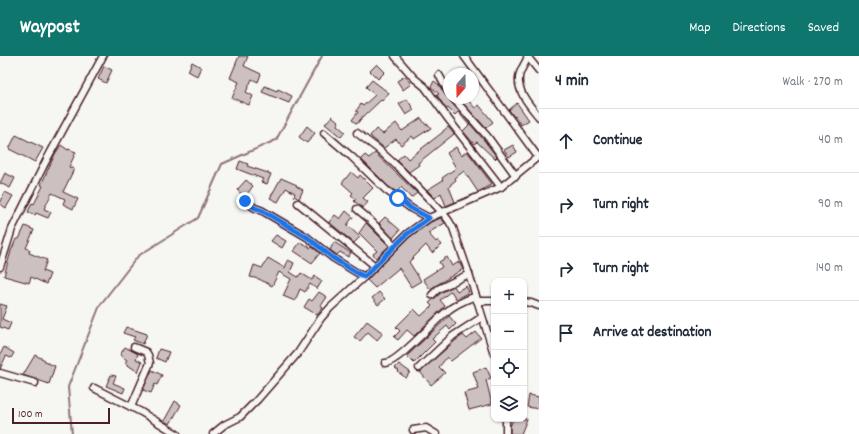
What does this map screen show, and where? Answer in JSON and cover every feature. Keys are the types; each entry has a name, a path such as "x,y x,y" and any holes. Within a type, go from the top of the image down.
{"street":[{"path":"0,267 15,222 103,56"},
{"path":"395,56 414,78 425,87 500,187"},
{"path":"213,434 224,425 240,417 298,353 321,318 330,308 364,277 407,234 429,218 500,187 516,176 538,156 464,56"},
{"path":"539,71 527,57 518,77 518,82 524,96 539,117"},
{"path":"439,75 443,82"},
{"path":"459,104 487,136 516,176"},
{"path":"324,133 352,157 386,190 412,209 429,218"},
{"path":"356,133 378,149 400,169 443,213 453,228 493,350"},
{"path":"245,201 307,237 333,258 364,277"},
{"path":"298,203 375,266"},
{"path":"357,209 369,219 395,246"},
{"path":"432,295 438,290 469,274"},
{"path":"385,363 393,361 446,311 455,305 476,298 491,300"},
{"path":"527,302 531,302 539,306"},
{"path":"419,368 453,336 482,317"},
{"path":"131,407 150,363 146,352 134,347"},
{"path":"0,373 35,384"},
{"path":"94,388 131,407 177,434"},
{"path":"506,422 506,434"},
{"path":"413,430 426,428 436,434"}],"building":[{"path":"239,56 248,56 244,66 261,74 258,82 252,79 246,92 253,96 249,105 232,98 239,82 230,78"},
{"path":"192,62 201,67 197,76 188,71"},
{"path":"377,64 385,72 378,79 370,71"},
{"path":"104,66 112,70 106,83 98,79"},
{"path":"405,76 411,84 403,90 397,81"},
{"path":"372,80 389,93 382,101 381,100 363,116 357,124 352,120 358,112 356,111 361,104 363,106 375,95 366,87"},
{"path":"434,81 439,85 443,92 443,104 453,104 497,157 495,159 477,142 474,144 463,131 469,125 458,112 455,115 448,108 446,109 437,95 439,94 431,87"},
{"path":"265,86 277,91 278,89 292,96 289,103 262,92"},
{"path":"407,99 414,110 406,115 399,104"},
{"path":"517,103 529,120 521,125 509,110"},
{"path":"464,104 471,104 475,108 479,105 493,122 486,128"},
{"path":"332,116 339,122 337,125 345,132 341,137 325,124"},
{"path":"421,118 426,125 428,124 431,128 414,139 412,136 401,145 396,139 384,148 370,136 376,129 383,134 396,123 402,131"},
{"path":"307,126 315,133 307,143 299,137"},
{"path":"448,127 454,134 409,172 397,160 404,154 408,159"},
{"path":"16,135 43,148 35,162 9,149"},
{"path":"61,145 68,150 76,152 69,167 74,169 63,192 78,199 73,209 63,204 65,199 52,193 44,209 51,212 48,218 36,213 35,215 28,212 43,186 41,185 55,154"},
{"path":"513,145 517,152 509,157 504,150"},
{"path":"456,147 461,156 467,151 492,184 478,192 464,171 455,178 456,180 449,187 455,202 446,206 441,193 435,198 427,190 443,180 442,178 456,168 447,153"},
{"path":"375,153 417,193 411,198 401,187 397,192 389,187 361,159 365,155 369,158"},
{"path":"240,161 248,164 247,166 271,174 267,184 261,182 263,179 237,169"},
{"path":"351,172 358,178 360,175 373,188 363,198 368,202 363,208 354,201 356,199 351,195 353,193 342,183"},
{"path":"5,173 15,178 10,188 0,183"},
{"path":"281,178 297,185 296,186 303,190 299,199 294,196 295,193 286,188 278,202 270,198"},
{"path":"246,180 253,186 245,197 237,190"},
{"path":"5,192 13,196 6,208 0,204"},
{"path":"346,211 353,217 347,225 360,237 354,243 329,222 335,215 340,219"},
{"path":"385,217 400,230 393,238 379,223"},
{"path":"441,218 445,223 428,233 436,242 438,240 442,245 432,253 426,245 409,262 421,281 411,287 399,268 375,288 367,280 410,237 431,222"},
{"path":"366,223 389,246 376,258 373,254 377,251 359,233"},
{"path":"25,226 34,230 26,248 30,250 29,253 47,260 43,271 50,274 46,284 31,277 29,283 4,276 16,239 19,239"},
{"path":"276,235 286,241 282,248 271,241"},
{"path":"300,242 311,248 312,247 320,253 312,263 294,251"},
{"path":"334,242 351,253 348,257 340,252 337,255 330,250"},
{"path":"447,257 452,266 459,262 463,269 430,289 423,279 442,267 439,262"},
{"path":"268,258 285,268 288,260 294,263 290,272 298,277 301,273 312,280 315,276 322,281 317,289 310,284 305,292 300,289 295,301 283,296 291,279 279,272 272,286 259,279 250,277 254,265 262,268"},
{"path":"454,286 457,291 466,286 469,292 456,299 451,291 440,300 445,306 414,336 407,330 398,340 394,337 400,331 396,327 414,309 421,316 432,306 429,303 442,292"},
{"path":"319,292 327,297 321,306 323,308 317,315 304,307 309,299 312,301"},
{"path":"379,292 385,299 378,305 372,298"},
{"path":"0,304 7,306 2,319 11,323 8,330 0,327"},
{"path":"449,316 456,324 450,330 447,326 432,339 435,342 414,363 407,356"},
{"path":"367,321 383,333 377,340 368,332 360,341 354,337"},
{"path":"126,327 147,334 143,344 133,340 135,337 123,333"},
{"path":"476,332 481,338 451,361 447,357 439,367 445,373 431,385 420,372 463,335 467,339"},
{"path":"4,347 14,353 11,358 6,356 0,369 0,355"},
{"path":"125,347 138,354 136,359 142,362 138,372 125,363 127,360 120,355"},
{"path":"159,349 169,352 165,362 156,358"},
{"path":"35,355 45,360 45,362 55,366 49,384 23,375"},
{"path":"399,364 410,372 406,378 395,368"},
{"path":"486,367 491,378 486,380 491,404 469,410 464,393 479,389 473,372"},
{"path":"152,370 162,375 157,385 155,384 151,393 143,390"},
{"path":"111,375 116,376 113,383 125,388 123,393 106,386"},
{"path":"529,395 539,397 539,409 527,407"},
{"path":"175,401 181,405 170,424 164,421"},
{"path":"512,422 526,422 521,434 510,434"}],"waterway":[{"path":"72,434 68,387 100,305 138,256 198,218 222,164 276,140 322,56"}],"route":[{"path":"245,201 307,237 333,258 364,277 407,234 429,218 412,209 398,198"}]}
